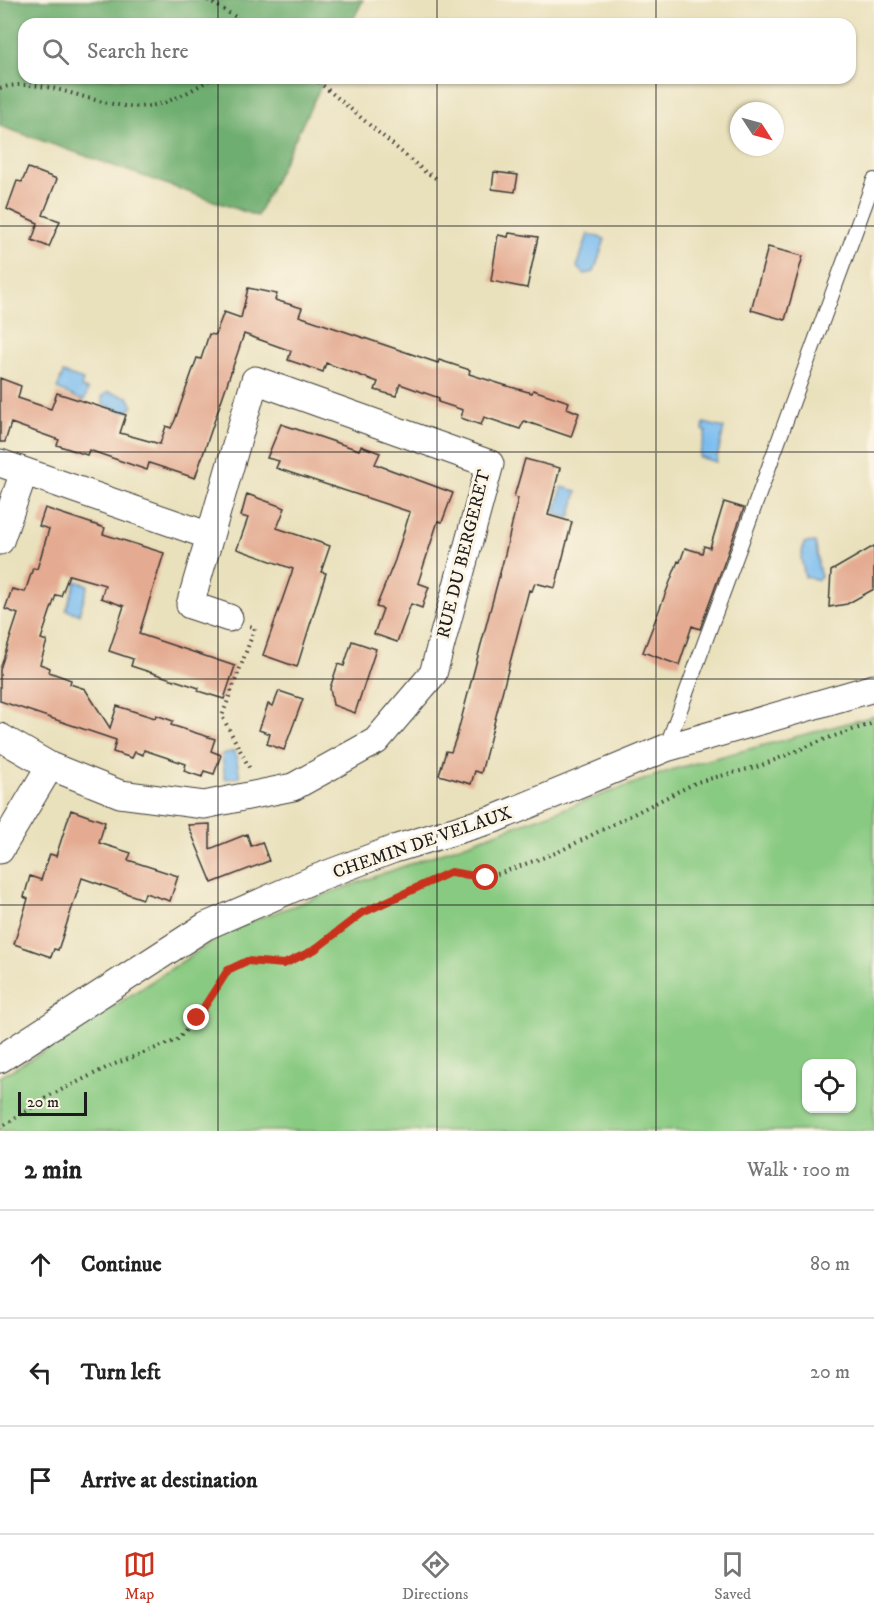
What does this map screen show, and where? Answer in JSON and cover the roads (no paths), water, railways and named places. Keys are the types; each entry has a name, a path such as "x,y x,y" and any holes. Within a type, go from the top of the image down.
{"street":[{"name":"RUE DU BERGERET","path":"0,737 50,766 120,795 204,805 293,787 376,741 433,674 490,464 255,381 190,605 229,618"},
{"path":"0,541 12,468 210,536"},
{"name":"CHEMIN DE VELAUX","path":"0,1059 206,926 317,878 394,849 494,819 666,748 874,688"},
{"path":"0,850 50,766"}],"lane":[{"path":"666,748 874,180"}],"water":[{"path":"588,234 605,239 594,272 585,274 577,267"},
{"path":"63,373 83,380 81,387 88,390 84,401 57,389"},
{"path":"108,392 128,397 133,406 130,410 123,412 103,404 102,397"},
{"path":"704,423 724,428 716,462 699,457 706,431 703,430"},
{"path":"562,487 577,491 570,518 555,514"},
{"path":"815,542 821,576 817,580 805,577 801,558 804,543"},
{"path":"76,581 88,585 79,614 66,610"},
{"path":"235,751 240,777 225,779 222,754"}]}
